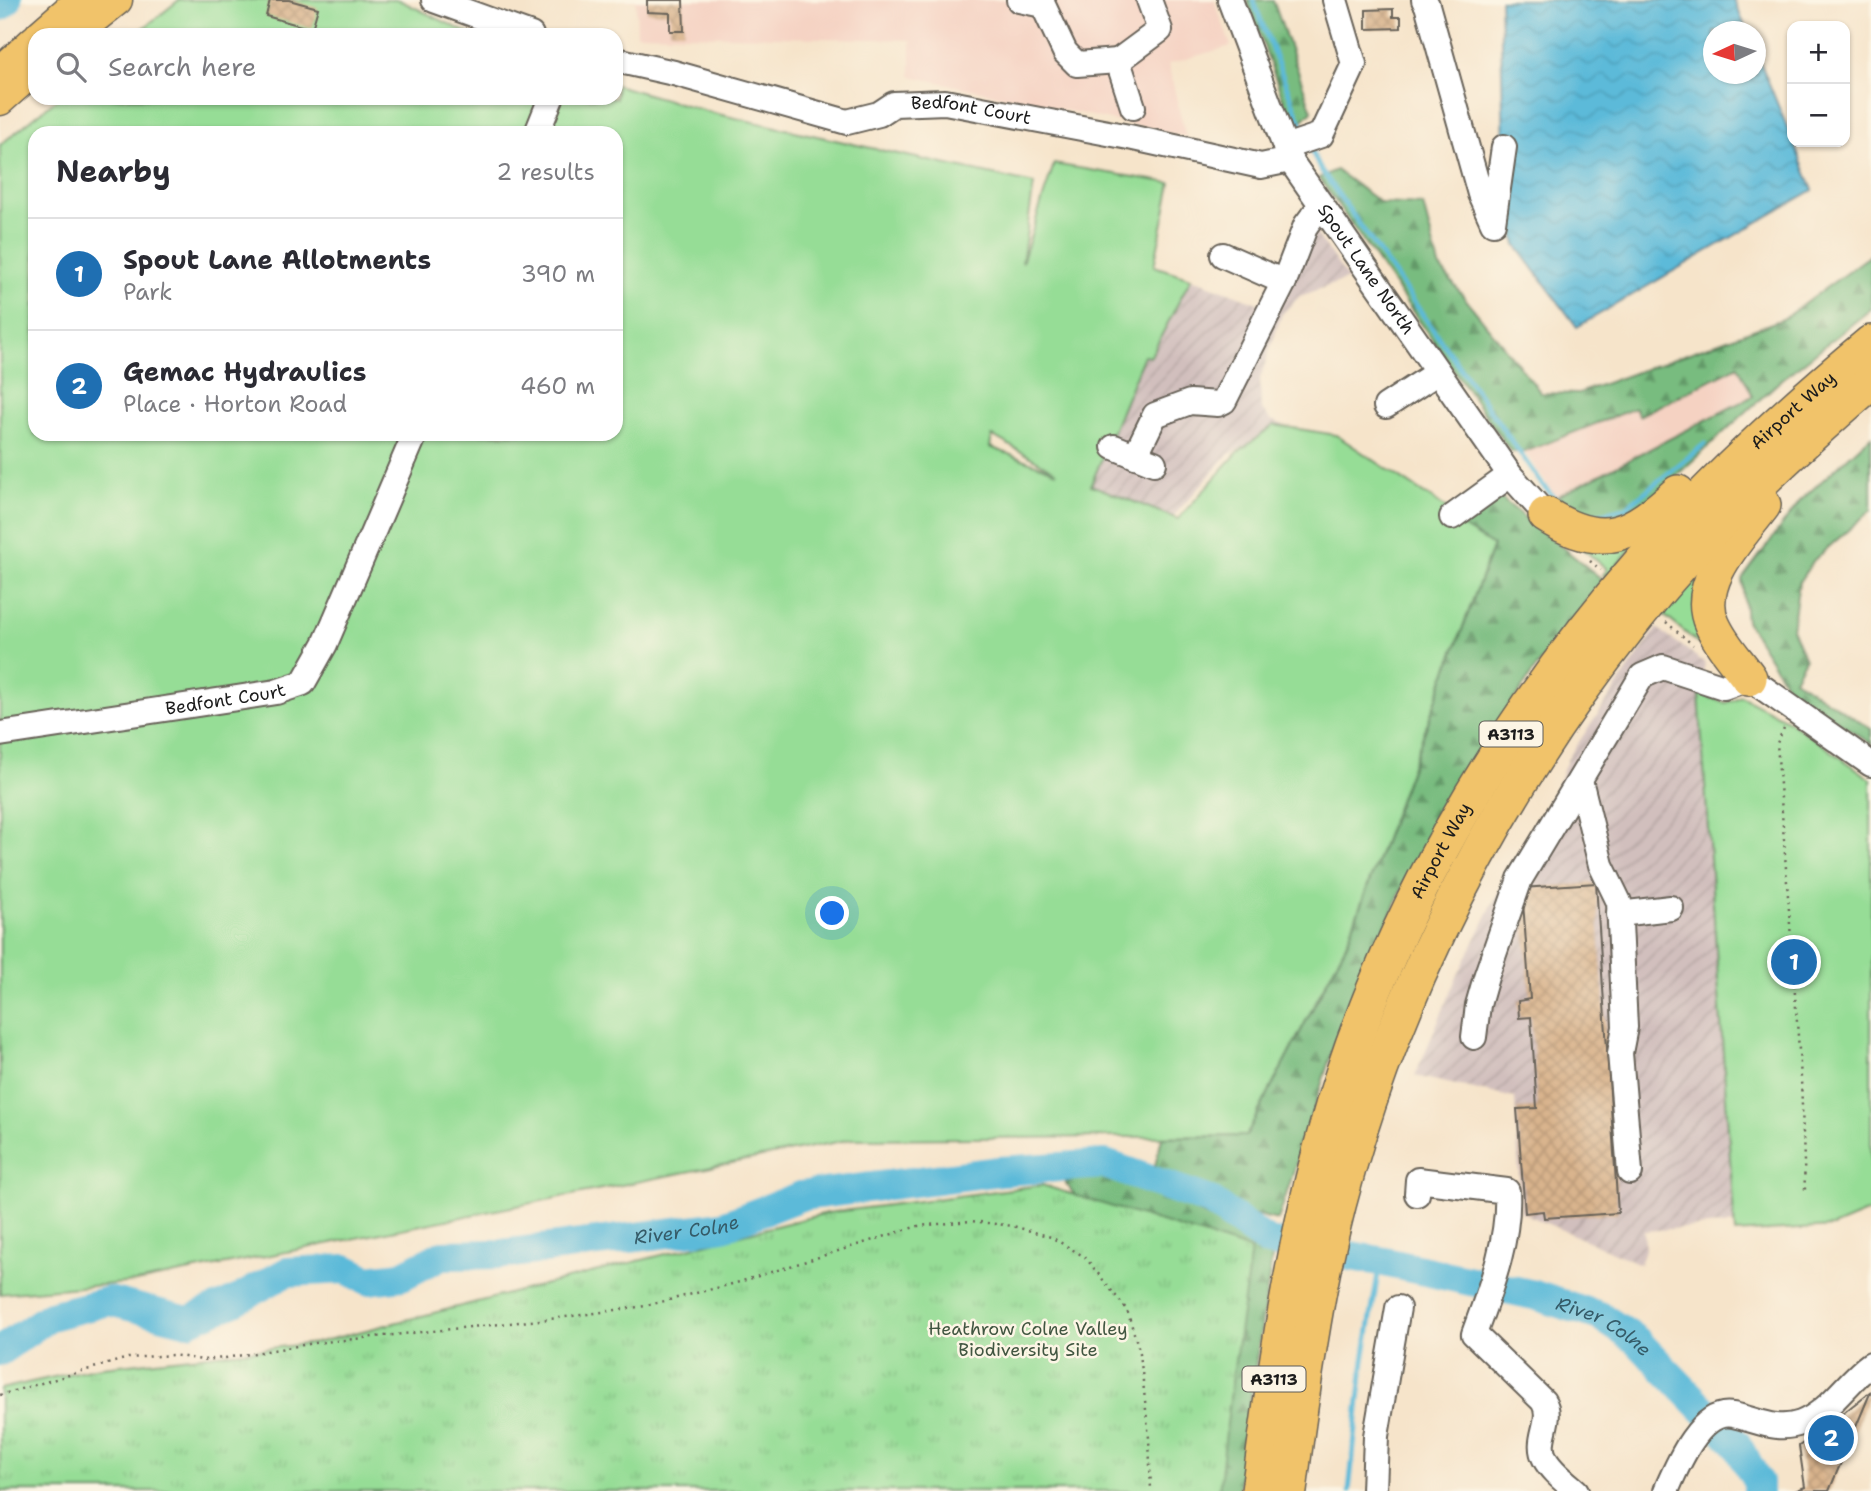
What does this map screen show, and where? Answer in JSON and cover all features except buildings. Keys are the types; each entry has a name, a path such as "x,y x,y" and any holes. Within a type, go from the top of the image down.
{"highway":[{"name":"Airport Way","path":"1259,1491 1317,1226 1339,1086 1408,915 1436,859 1478,786 1568,651 1641,561 1732,466 1827,379 1871,343"},
{"path":"1546,515 1568,529 1587,533 1612,534 1638,527 1755,423 1827,379"},
{"name":"Airport Way","path":"1317,1226 1362,1125 1441,926 1501,813 1583,686 1631,623 1710,533 1809,436 1871,382"},
{"path":"1749,678 1726,650 1710,622 1708,591 1717,567 1764,503 1794,469 1809,436"},
{"name":"Airport Way","path":"1289,1491 1303,1381 1307,1270"}],"main road":[{"path":"48,28 80,0"},
{"path":"83,28 117,0"},
{"path":"0,72 28,46"},
{"path":"0,100 28,75"}],"street":[{"path":"434,0 512,28"},
{"path":"1019,0 1044,5 1065,52 1077,64 1118,61 1160,30 1150,0"},
{"name":"Spout Lane North","path":"1230,0 1321,205 1510,475 1546,515"},
{"path":"1297,146 1321,135 1354,64 1335,0"},
{"path":"1424,0 1480,194 1493,222 1504,147"},
{"path":"1118,61 1133,107"},
{"name":"Bedfont Court","path":"623,62 674,73 847,122 879,114 894,104 945,102 1129,137 1261,166 1297,146"},
{"path":"540,126 548,105"},
{"path":"1134,455 1156,415 1190,402 1218,404 1224,401 1284,282 1306,225 1321,205"},
{"path":"1223,255 1284,282"},
{"path":"1386,406 1438,372"},
{"name":"Bedfont Court","path":"0,734 276,692 303,683 325,644 412,441"},
{"path":"1452,517 1510,475"},
{"path":"1474,1037 1478,1005 1486,977 1520,879 1642,676 1663,667 1724,687 1749,678 1871,764"},
{"path":"1580,780 1601,865 1619,902 1625,1027 1620,1053 1630,1172"},
{"path":"1619,914 1671,908"},
{"path":"1417,1194 1418,1180 1507,1191 1508,1209 1496,1268 1474,1334 1548,1408 1548,1419 1542,1437 1545,1461 1576,1491"},
{"path":"1374,1491 1376,1436 1398,1308"},
{"path":"1666,1491 1678,1461 1693,1438 1714,1418 1732,1415 1774,1427 1788,1427 1819,1412 1871,1364"}],"path":[{"path":"1658,615 1695,646"},
{"path":"1794,710 1777,743 1801,1077 1805,1190"},
{"path":"0,1395 128,1358 173,1355 202,1360 225,1358 327,1342 645,1306 736,1283 918,1226 971,1221 1013,1226 1051,1237 1085,1257 1126,1310 1140,1353 1149,1438 1150,1491"}],"shaded area":[{"path":"620,0 1214,0 1231,46 1168,64 1186,137 911,76 911,40 637,34 636,1"},
{"path":"1304,216 1348,279 1300,296 1282,314 1260,378 1261,409 1271,420 1284,425 1228,455 1171,519 1089,489 1144,355 1152,356 1191,278 1260,304"},
{"path":"1738,366 1754,396 1556,497 1525,452 1635,408 1640,416"},
{"path":"1657,628 1705,663 1699,694 1734,1224 1644,1231 1645,1249 1640,1264 1521,1212 1515,1098 1415,1076 1456,979 1512,864 1555,790 1568,758"}],"green space":[{"path":"179,0 399,0 457,28 144,28"},
{"path":"1247,0 1273,0 1312,111 1294,129"},
{"path":"623,87 713,113 1034,184 1022,263 1054,164 1171,183 1154,266 1191,278 1151,356 1144,355 1091,485 1178,519 1238,452 1274,425 1336,435 1447,509 1458,524 1493,545 1347,942 1246,1136 852,1139 136,1282 0,1294 0,145 49,105 623,105","holes":["993,436 1057,472 990,447"]},
{"path":"1336,170 1381,203 1423,205 1439,266 1541,393 1576,394 1783,319 1871,255 1871,309 1780,381 1654,496 1607,525 1556,497 1753,396 1738,366 1639,416 1635,408 1525,452 1511,452 1319,178"},
{"path":"1871,436 1871,510 1814,560 1799,582 1792,629 1805,659 1794,679 1871,729 1871,744 1787,686 1746,621 1742,579 1801,500"},
{"path":"1497,495 1603,580 1533,672 1472,762 1408,875 1338,1033 1278,1220 1235,1210 1155,1166 1162,1137 1246,1136 1347,943 1493,546 1458,524"},
{"path":"1661,516 1606,577 1603,575 1607,569 1560,530"},
{"path":"1701,553 1710,653 1659,611"},
{"path":"1699,694 1726,703 1741,696 1789,721 1871,779 1871,1211 1833,1227 1735,1233"},
{"path":"1100,1173 1189,1207 1273,1251 1242,1454 1239,1491 1171,1491 1083,1207 1065,1182"},
{"name":"Heathrow Colne Valley Biodiversity Site","path":"1042,1185 1251,1250 1219,1491 0,1491 0,1389 94,1368 315,1343 827,1213"}],"water":[{"path":"1500,0 1734,0 1743,21 1703,21 1703,84 1766,84 1766,76 1787,127 1787,147 1795,147 1813,190 1577,327 1516,245 1505,184"}],"waterway":[{"path":"0,6 7,0"},
{"path":"1253,0 1305,134"},
{"path":"1310,147 1319,167 1541,483 1561,505"},
{"path":"1589,516 1625,508 1705,444"},
{"name":"River Colne","path":"0,1351 50,1316 109,1301 188,1321 235,1301 287,1272 346,1269 368,1280 402,1276 442,1255 503,1254 723,1226 801,1196 1000,1171 1105,1164 1210,1201 1268,1242 1380,1261 1534,1295 1600,1316 1636,1340 1736,1443 1758,1482 1758,1491"},
{"name":"River Colne","path":"1349,1491 1362,1373 1380,1261"}],"place":[{"name":"Spout Lane Allotments","path":"1794,962"},
{"name":"Gemac Hydraulics","path":"1831,1438"}]}
